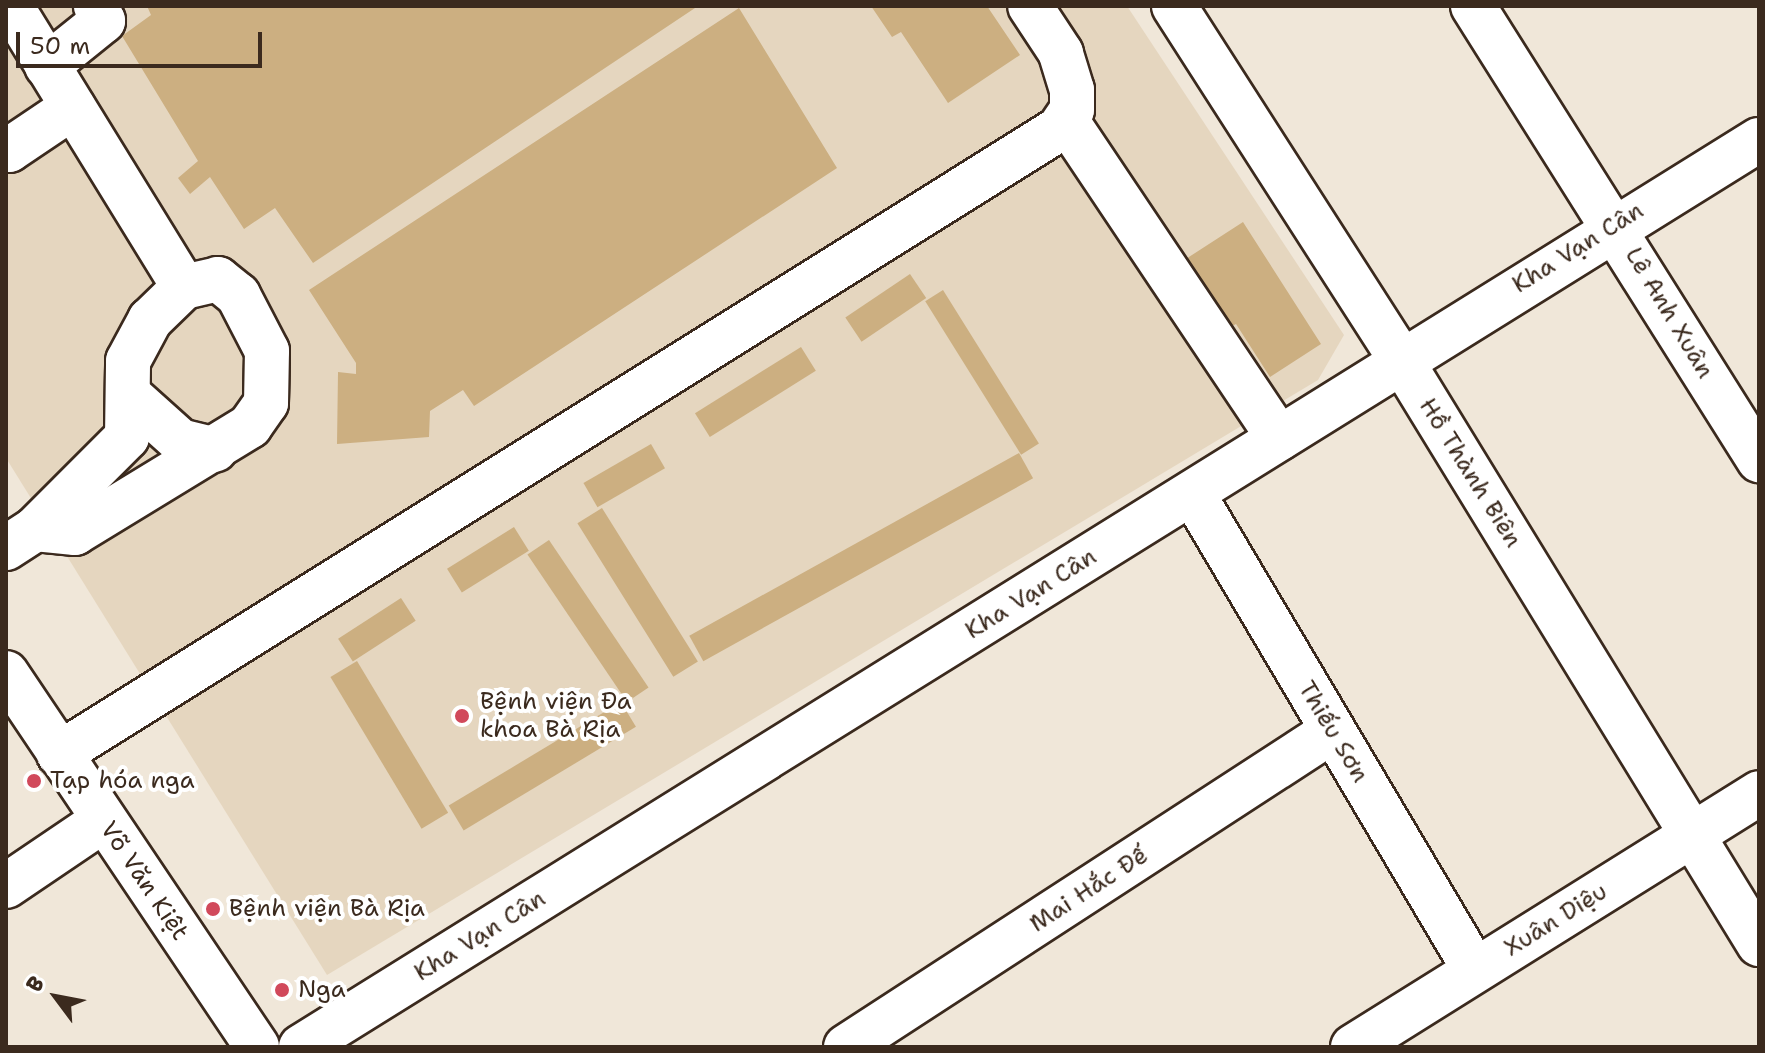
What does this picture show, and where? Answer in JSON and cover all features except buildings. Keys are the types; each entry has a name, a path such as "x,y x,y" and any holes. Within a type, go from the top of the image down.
{"street":[{"path":"11,6 184,287"},
{"path":"47,66 103,21 96,6"},
{"path":"1030,6 1061,53 1072,90 1066,120 1279,438"},
{"name":"Hồ Thành Biên","path":"1174,6 1401,360 1759,944"},
{"name":"Lê Anh Xuân","path":"1473,6 1615,224 1759,460"},
{"path":"6,146 9,150 73,107"},
{"path":"59,754 1066,120"},
{"name":"Kha Vạn Cân","path":"301,1047 1193,494 1615,224 1759,140"},
{"path":"218,279 238,295 267,351 266,403 250,426 75,533 21,538 127,437 128,361 139,337 184,287 218,279"},
{"path":"129,395 180,441 215,450"},
{"name":"Thiếu Sơn","path":"1193,494 1475,970"},
{"name":"Võ Văn Kiệt","path":"6,673 102,821 257,1047"},
{"name":"Mai Hắc Đế","path":"846,1047 894,1035 1332,731"},
{"name":"Xuân Diệu","path":"1353,1047 1759,793"},
{"path":"6,886 102,821"}],"shaded area":[{"name":"Bệnh viện Đa khoa Bà Rịa","path":"6,6 1127,6 1344,335 1318,380 327,975 6,458"}],"place":[{"name":"Bệnh viện Đa khoa Bà Rịa","path":"462,716"},
{"name":"Tạp hóa nga","path":"34,781"},
{"name":"Bệnh viện Bà Rịa","path":"213,909"},
{"name":"Nga","path":"282,990"}]}
